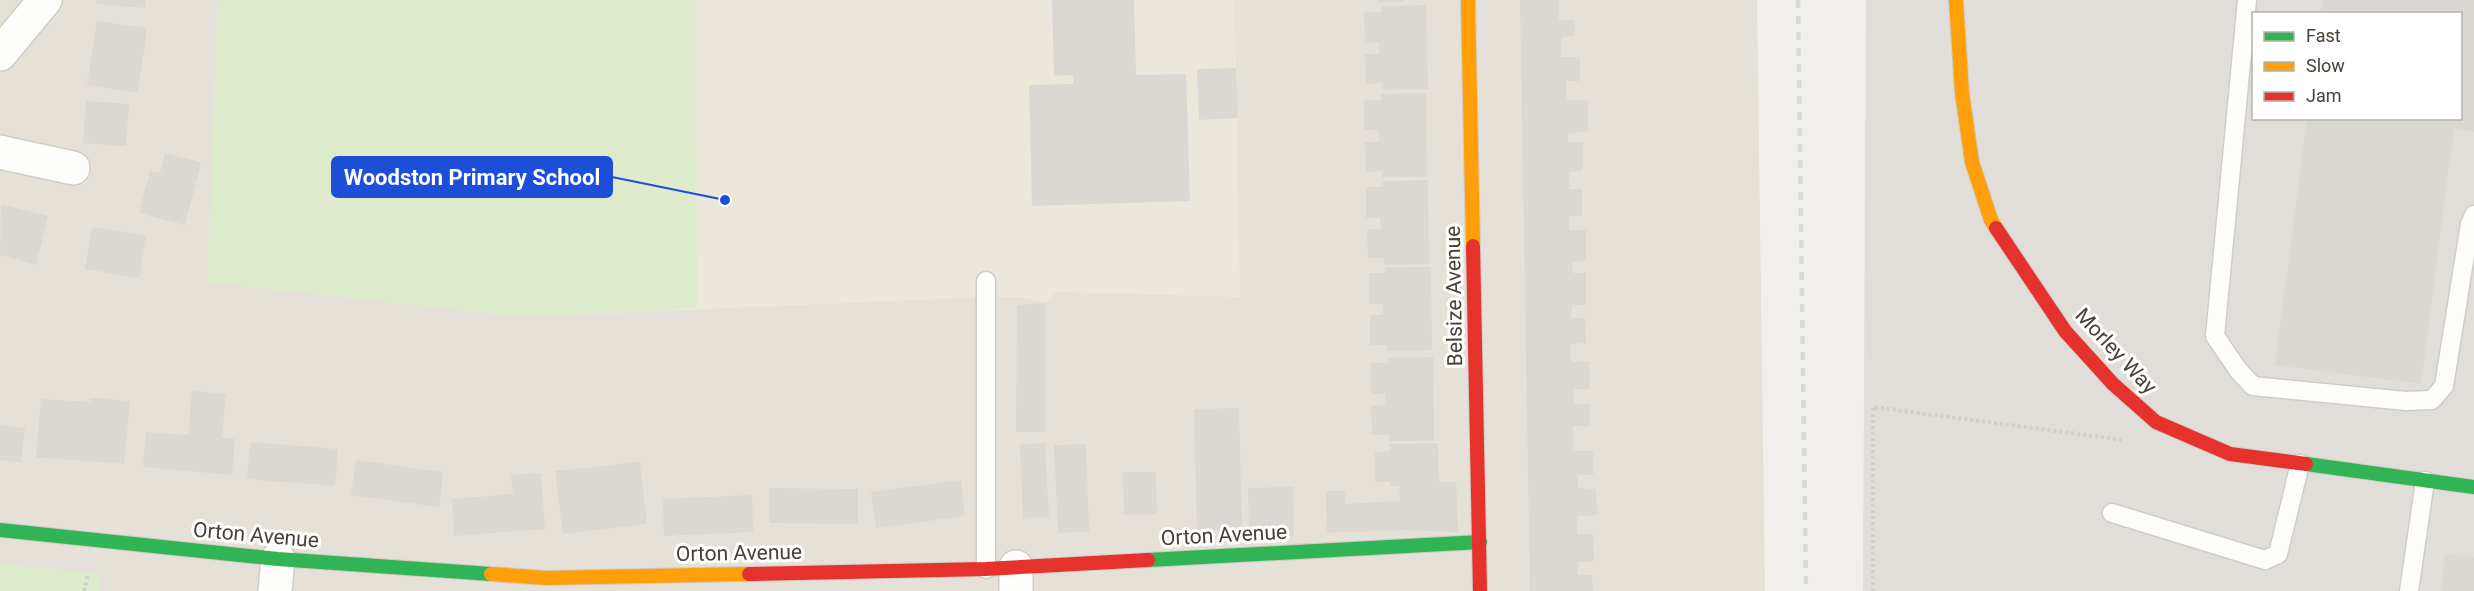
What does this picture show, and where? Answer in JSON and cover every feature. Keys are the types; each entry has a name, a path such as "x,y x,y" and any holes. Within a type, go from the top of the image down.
{"street":[{"path":"0,54 45,0"},
{"name":"Belsize Avenue","path":"1468,0 1480,591"},
{"name":"Morley Way","path":"1956,0 1962,93 1972,162 1991,220 2065,331 2113,384 2156,422 2230,454 2474,487"},
{"path":"0,152 73,168"},
{"name":"Orton Avenue","path":"0,530 546,584 1006,576 1480,542"},
{"path":"275,591 278,559"}],"lane":[{"path":"2247,0 2215,336 2238,370 2253,386 2406,401 2432,400 2444,386 2470,224 2474,215"},
{"path":"986,281 1006,576"},
{"path":"2112,513 2265,560 2278,554 2300,464"},
{"path":"2409,591 2425,481"}],"path":[{"path":"1873,591 1873,407 2126,441"}],"shaded area":[{"path":"0,0 1757,0 1765,591 0,591"},
{"path":"218,0 1235,0 1240,297 1056,292 1045,303 1019,297 986,297 524,317 207,282"},
{"path":"1866,0 2474,0 2474,591 1863,591"}],"green space":[{"path":"218,0 696,0 697,308 524,317 207,282"},
{"path":"0,563 102,574 99,591 0,591"}],"building":[{"path":"96,0 146,0 145,8 96,4"},
{"path":"1052,0 1134,0 1136,75 1186,74 1190,201 1032,206 1029,85 1073,84 1073,75 1054,76"},
{"path":"1379,0 1403,0 1403,2 1379,2"},
{"path":"1520,0 1559,0 1559,20 1575,20 1575,36 1561,37 1561,57 1580,57 1580,81 1566,81 1567,100 1588,100 1588,132 1568,133 1568,143 1583,142 1583,171 1569,172 1569,189 1582,189 1582,216 1569,216 1569,230 1586,230 1586,261 1572,262 1573,273 1586,273 1586,305 1572,305 1571,318 1585,318 1586,343 1570,344 1571,362 1589,361 1590,389 1573,389 1574,404 1589,404 1590,426 1573,426 1573,451 1593,451 1593,475 1578,475 1578,488 1596,489 1597,515 1577,516 1577,534 1593,534 1594,561 1578,562 1578,575 1592,575 1593,591 1530,591"},
{"path":"2322,0 2474,0 2474,132 2454,129 2421,384 2275,365 2307,120 2462,120 2462,12 2321,12"},
{"path":"1426,5 1428,89 1383,90 1382,83 1366,84 1365,54 1379,54 1379,42 1365,43 1364,12 1381,12 1381,6"},
{"path":"97,21 147,28 138,93 87,85"},
{"path":"1236,68 1238,118 1199,120 1197,69"},
{"path":"1426,93 1427,177 1382,177 1382,171 1366,172 1365,142 1379,142 1378,130 1364,130 1364,100 1381,100 1381,94"},
{"path":"86,101 129,104 126,146 83,143"},
{"path":"165,153 201,162 185,225 139,213 150,171 160,173"},
{"path":"1428,180 1429,264 1384,265 1384,258 1368,258 1367,229 1381,229 1380,217 1366,218 1366,187 1383,187 1383,181"},
{"path":"1,204 48,216 36,265 0,255"},
{"path":"92,227 146,236 139,278 85,269"},
{"path":"1385,267 1431,267 1432,350 1387,351 1387,345 1370,345 1370,315 1383,315 1383,304 1369,304 1369,273 1385,273"},
{"path":"1045,303 1045,432 1016,432 1017,305"},
{"path":"1433,357 1434,441 1389,441 1389,435 1372,435 1371,406 1385,405 1385,394 1371,394 1371,363 1388,363 1388,358"},
{"path":"192,391 226,394 222,438 235,439 232,475 143,467 146,432 188,435"},
{"path":"90,398 130,401 124,464 36,457 41,399 90,402"},
{"path":"1239,408 1242,530 1197,531 1194,409"},
{"path":"0,425 25,428 21,463 0,460"},
{"path":"250,442 338,449 335,486 247,479"},
{"path":"1045,443 1049,517 1023,518 1020,444"},
{"path":"1438,443 1439,482 1456,482 1458,532 1401,530 1327,533 1326,491 1345,491 1345,504 1400,501 1399,486 1390,486 1390,482 1375,482 1375,452 1391,451 1390,444"},
{"path":"1086,444 1089,532 1058,533 1054,445"},
{"path":"356,460 443,472 439,507 351,495"},
{"path":"640,462 647,524 563,534 555,471"},
{"path":"1123,472 1156,472 1157,514 1124,515"},
{"path":"541,473 545,529 454,536 452,499 513,494 511,475"},
{"path":"961,480 965,516 876,528 871,492"},
{"path":"1293,487 1294,536 1249,537 1248,488"},
{"path":"769,488 858,489 858,524 769,523"},
{"path":"752,495 753,532 664,536 663,499"},
{"path":"2445,554 2474,557 2474,591 2441,591"}],"railway":[{"path":"1798,0 1806,591"}],"traffic: fast":[{"path":"2306,464 2474,487"},
{"path":"0,530 278,559 491,574"},
{"path":"1148,560 1480,542"}],"traffic: slow":[{"path":"1468,0 1473,246"},
{"path":"1956,0 1962,93 1972,162 1991,220 1996,228"},
{"path":"491,574 546,578 749,574"}],"traffic: jam":[{"path":"1996,228 2065,331 2113,384 2156,422 2230,454 2306,464"},
{"path":"1473,246 1480,591"},
{"path":"749,574 986,569 1148,560"}],"place":[{"name":"Woodston Primary School","path":"725,200"}]}
